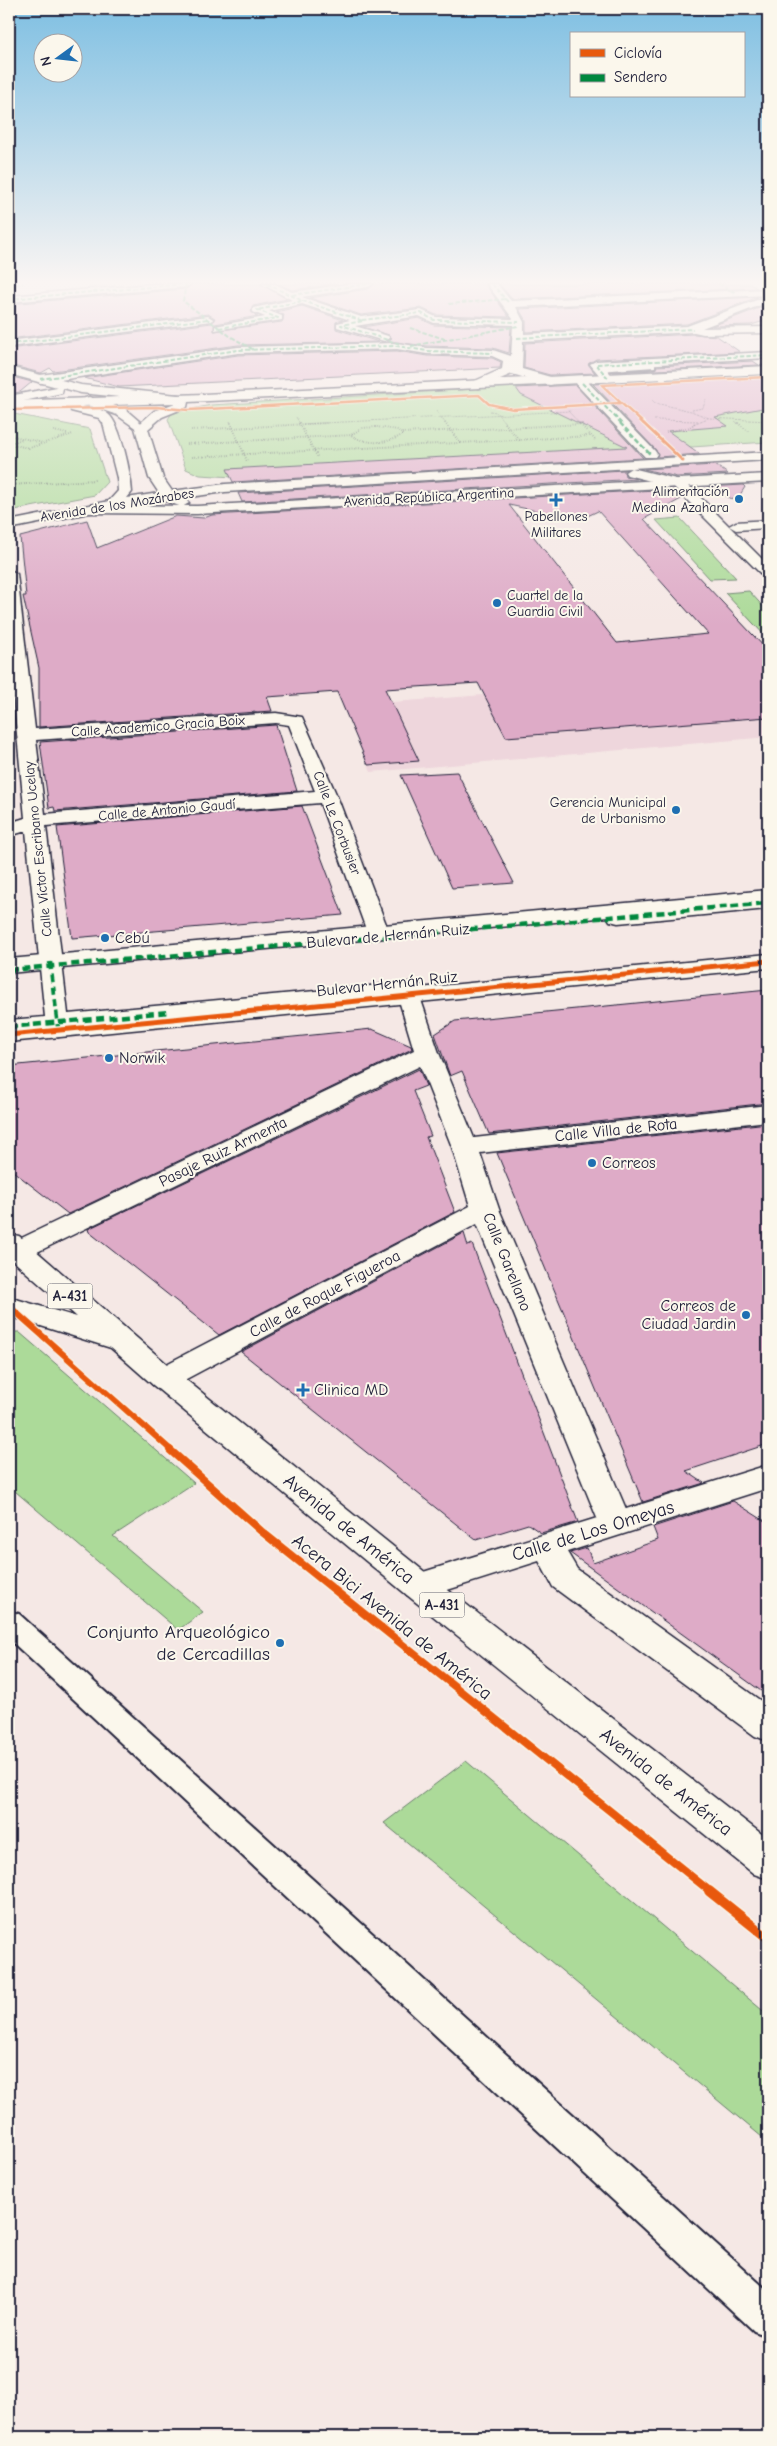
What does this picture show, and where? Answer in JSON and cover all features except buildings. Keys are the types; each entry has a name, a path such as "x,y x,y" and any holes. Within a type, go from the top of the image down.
{"street":[{"path":"81,398 121,412 140,428 156,478 168,496 197,510"},
{"path":"171,398 180,399"},
{"path":"9,405 200,398"},
{"path":"140,428 158,414 204,398"},
{"path":"596,398 650,454"},
{"path":"51,404 84,409 103,415 109,422 124,478 125,492 114,504"},
{"name":"Avenida República Argentina","path":"225,488 768,456"},
{"path":"686,483 714,460"},
{"path":"599,466 686,483 768,555"},
{"path":"156,478 225,488"},
{"name":"Avenida República Argentina","path":"90,509 197,510 768,478"},
{"path":"686,483 768,573"},
{"name":"Avenida de los Mozárabes","path":"9,524 114,504 225,488"},
{"path":"736,526 768,524"},
{"name":"Calle Víctor Escribano Ucelay","path":"9,574 16,713 36,821 58,1026"},
{"name":"Calle Academico Gracia Boix","path":"18,730 276,718 290,719"},
{"name":"Calle Le Corbusier","path":"290,719 299,724 378,932"},
{"name":"Calle de Antonio Gaudí","path":"9,830 36,821 327,796"},
{"path":"9,966 51,964 768,896"},
{"name":"Bulevar de Hernán Ruiz","path":"9,970 51,964 768,903"},
{"path":"9,1027 58,1026 768,955"},
{"name":"Bulevar Hernán Ruiz","path":"9,1035 58,1026 409,996 768,961"},
{"name":"Calle Garellano","path":"409,996 427,1053 465,1147 485,1209 616,1524"},
{"name":"Pasaje Ruiz Armenta","path":"14,1246 427,1053"},
{"name":"Calle Villa de Rota","path":"465,1147 768,1113"},
{"name":"Calle de Roque Figueroa","path":"164,1378 485,1209"},
{"name":"Avenida de América","path":"14,1246 164,1378 418,1586 768,1862"},
{"name":"Avenida de América","path":"9,1306 122,1341"},
{"name":"Calle de Los Omeyas","path":"418,1586 547,1544 764,1481"},
{"path":"547,1544 565,1578 768,1726"}],"lane":[{"path":"9,1622 768,2317"}],"path":[{"path":"650,398 655,403 691,411 709,418 768,421"},
{"path":"489,404 513,409 602,404"},
{"path":"293,411 319,460"},
{"path":"436,411 464,448"},
{"path":"191,430 568,412 600,446"},
{"path":"227,414 248,464"},
{"path":"362,415 370,427"},
{"path":"498,415 523,445"},
{"path":"352,436 356,430 370,427 392,428 402,433 673,419 698,421 709,418"},
{"path":"734,420 754,436"},
{"path":"665,436 666,432 690,427 698,421"},
{"path":"187,444 352,436 364,440 380,441 395,439 402,433"},
{"path":"9,435 44,443"},
{"path":"192,457 591,436"},
{"path":"9,444 24,439"},
{"path":"380,441 387,452"},
{"path":"9,444 29,448"},
{"path":"9,485 124,478"}],"shaded area":[{"path":"768,673 768,737 371,772 342,706"}],"green space":[{"path":"324,398 768,398 768,442 233,477 200,475 186,469 168,419 172,413 211,405"},
{"path":"9,413 90,429 107,482 95,495 9,511"},
{"path":"680,518 736,578 710,579 656,520"},
{"path":"749,591 768,612 768,639 725,593"},
{"path":"9,1332 19,1332 194,1483 113,1536 203,1612 178,1630 9,1486"},
{"path":"466,1761 768,2015 768,2142 384,1823"}],"marked path":[{"path":"597,398 650,454"},
{"path":"9,970 768,903"},
{"path":"50,962 58,1027"},
{"path":"9,1027 168,1012"}],"cycle path":[{"path":"9,410 156,407 188,410 418,398"},
{"path":"482,398 489,404 513,409 621,403 616,398"},
{"path":"621,403 683,461"},
{"path":"9,1035 768,961"},
{"name":"Acera Bici Avenida de América","path":"9,1306 261,1531 768,1938"}],"place":[{"name":"Alimentación Medina Azahara","path":"739,499"},
{"name":"Pabellones Militares","path":"556,500"},
{"name":"Cuartel de la Guardia Civil","path":"497,603"},
{"name":"Gerencia Municipal de Urbanismo","path":"676,810"},
{"name":"Cebú","path":"105,938"},
{"name":"Norwik","path":"109,1058"},
{"name":"Correos","path":"592,1163"},
{"name":"Correos de Ciudad Jardin","path":"746,1315"},
{"name":"Clinica MD","path":"303,1390"},
{"name":"Conjunto Arqueológico de Cercadillas","path":"280,1643"}]}
